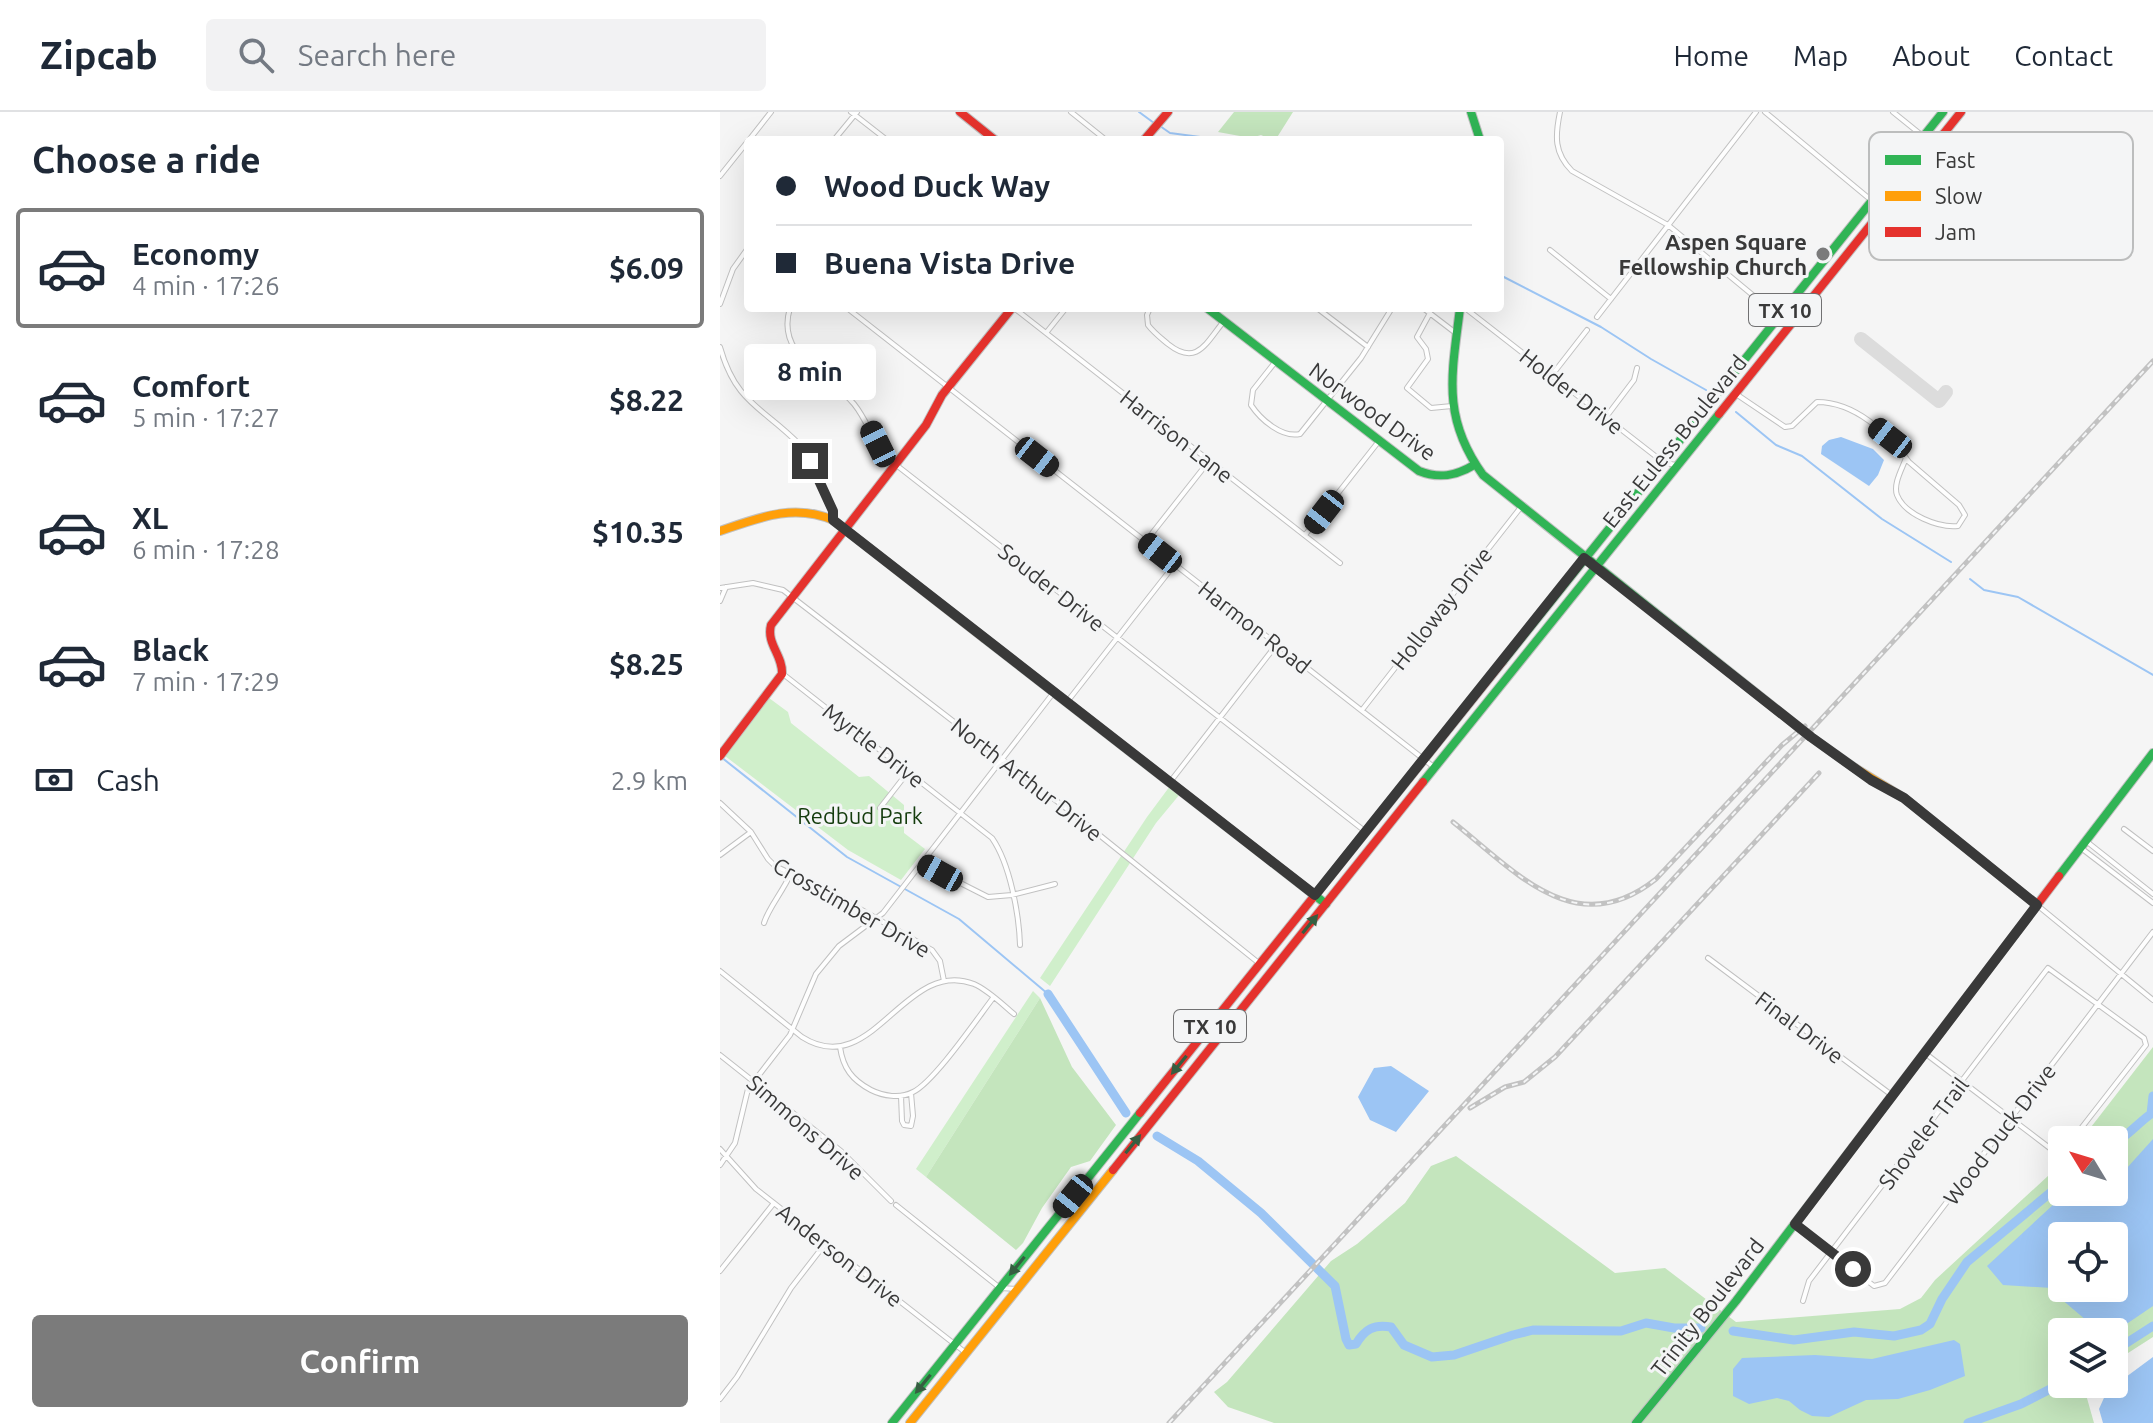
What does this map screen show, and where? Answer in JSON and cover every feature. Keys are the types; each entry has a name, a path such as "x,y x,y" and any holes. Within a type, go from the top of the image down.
{"main road":[{"path":"960,112 990,136"},
{"path":"1148,136 1168,112"},
{"path":"1471,112 1479,136"},
{"name":"East Euless Boulevard","path":"1928,132 1943,112"},
{"name":"East Euless Boulevard","path":"1945,132 1961,112"},
{"name":"East Euless Boulevard","path":"1584,558 1869,206"},
{"name":"East Euless Boulevard","path":"1595,567 1869,228"},
{"path":"722,754 782,674 782,660 771,647 768,637 771,625 934,413 948,388 1010,312"},
{"name":"Norwood Drive","path":"1212,312 1419,471 1430,476 1458,474 1474,465"},
{"path":"1463,312 1451,378 1452,406 1461,443 1474,465 1492,484 1811,737 1871,780 1904,798 2037,905"},
{"path":"720,531 790,511 810,512 833,520 1326,904"},
{"name":"TX 10","path":"892,1423 1584,558"},
{"name":"TX 10","path":"910,1423 1595,567"},
{"name":"Trinity Boulevard","path":"1636,1423 1713,1331 2153,753"},
{"path":"1073,1196 1085,1205"}],"street":[{"path":"751,136 771,112"},
{"path":"1071,112 1101,136"},
{"path":"1560,112 1557,147 1561,160 1581,177 1668,225 1779,317"},
{"path":"1597,317 1756,112"},
{"path":"1765,112 1869,198"},
{"path":"1893,112 1918,132"},
{"path":"837,136 854,113 882,136"},
{"path":"720,176 744,145"},
{"path":"1550,250 1611,299"},
{"path":"720,304 726,281 744,254"},
{"name":"Souder Drive","path":"789,312 787,327 793,349 852,401 881,451 895,464 1366,832"},
{"name":"Harmon Road","path":"852,312 1435,768"},
{"name":"Harrison Lane","path":"1018,312 1340,563"},
{"path":"1046,333 1063,312"},
{"path":"1149,312 1147,320 1152,330 1178,352 1187,355 1200,350 1224,321"},
{"path":"1322,312 1368,347"},
{"path":"1276,361 1253,390 1250,401 1256,411 1283,433 1291,436 1300,434 1368,347 1390,312"},
{"name":"Holder Drive","path":"1467,312 1663,462 1678,466"},
{"path":"1452,406 1431,408 1407,388 1428,359 1426,349 1417,337 1430,313 1457,334"},
{"path":"1552,375 1587,330"},
{"path":"720,347 729,373 746,399 806,453 833,511 833,520"},
{"path":"1606,417 1634,380 1637,368"},
{"path":"1736,394 1785,427 1792,426 1817,402 1844,407 1890,438 1906,458 1962,508 1964,518 1958,526 1932,524 1898,496 1897,482 1906,458"},
{"path":"1305,535 1379,441"},
{"path":"1146,542 1209,461"},
{"name":"Holloway Drive","path":"1362,710 1521,507"},
{"path":"1067,702 1175,564"},
{"name":"North Arthur Drive","path":"723,588 764,584 793,597 1260,964"},
{"path":"720,601 723,588"},
{"path":"1170,782 1277,644"},
{"name":"Myrtle Drive","path":"782,674 961,812 996,844 1012,895 1020,945"},
{"path":"720,1165 735,1143 745,1097 793,1030 809,989 823,964 847,939 877,918 896,896 1054,692"},
{"path":"880,808 908,771"},
{"name":"Crosstimber Drive","path":"720,803 751,832 768,859 790,875 834,894 932,950 940,961 944,981"},
{"path":"2124,829 2153,851"},
{"path":"720,855 751,832"},
{"path":"2083,845 2153,894"},
{"path":"2083,845 2153,903"},
{"path":"921,863 988,897 1012,895 1055,884"},
{"path":"764,923 766,913 783,892 790,875"},
{"path":"2037,905 2153,1000"},
{"name":"Wood Duck Drive","path":"1832,1252 1874,1286 1885,1283 2153,932"},
{"name":"Final Drive","path":"1708,958 1893,1096"},
{"name":"Shoveler Trail","path":"1803,1301 1809,1281 2048,968 2098,1005"},
{"path":"720,971 811,1042 840,1047 868,1034 923,989 944,981 972,983 1014,1014"},
{"path":"840,1047 845,1069 875,1092 901,1096 911,1093 933,1075 993,998"},
{"path":"2083,1126 2146,1045 2144,1038 2098,1005"},
{"path":"1925,1053 2048,1147"},
{"name":"Simmons Drive","path":"720,1055 841,1151 891,1201"},
{"path":"901,1096 904,1125 911,1126 911,1093"},
{"name":"Anderson Drive","path":"720,1149 774,1203 966,1353"},
{"path":"720,1271 774,1203"},
{"path":"896,1205 1000,1288 1017,1289"},
{"path":"1795,1224 1832,1252"},
{"path":"720,1399 737,1377 791,1288 825,1244"}],"green space":[{"path":"1234,112 1293,112 1278,136 1240,136 1218,132"},
{"name":"Redbud Park","path":"769,698 788,712 791,723 859,777 869,776 904,805 904,833 925,849 901,880 848,850 725,756"},
{"path":"1170,786 1180,794 1156,823 1050,986 1040,978"},
{"path":"1033,991 1040,998 926,1177 916,1169"},
{"path":"1040,998 1072,1067 1116,1125 1090,1161 1071,1167 1016,1250 926,1177"},
{"path":"2153,1047 2153,1337 2128,1353 2128,1318 2048,1318 2048,1398 2087,1398 2094,1423 1274,1423 1228,1407 1214,1392 1227,1382 1331,1261 1357,1244 1405,1203 1431,1166 1456,1156 1615,1273 1665,1268 1736,1322 1900,1309 1921,1298 1935,1280 2048,1176 2048,1206 2128,1206 2128,1126 2092,1126"}],"water":[{"path":"1841,437 1873,449 1884,460 1869,486 1821,454 1822,446 1829,440"},
{"path":"1391,1066 1429,1091 1396,1132 1370,1120 1358,1097 1374,1068"},
{"path":"2153,1139 2153,1306 2128,1323 2128,1318 2084,1318 2065,1302 2128,1302 2128,1222 2048,1222 2048,1288 2003,1285 1987,1266 2052,1206 2128,1206 2128,1167"},
{"path":"1954,1340 1960,1344 1965,1376 1898,1399 1866,1400 1829,1417 1812,1416 1789,1401 1777,1398 1749,1404 1733,1396 1733,1369 1742,1358 1815,1355 1872,1359"},
{"path":"2153,1357 2153,1423 2103,1423 2099,1409 2104,1398 2128,1398 2128,1375"}],"waterway":[{"path":"1139,112 1154,123"},
{"path":"1160,126 1170,133 1193,136"},
{"path":"1504,277 1601,327 1706,390"},
{"path":"1736,412 1776,445 1802,456 1882,519 1951,562"},
{"path":"1970,579 1984,590 2018,597 2153,675"},
{"path":"721,757 847,857 959,919 1048,994"},
{"path":"1048,994 1126,1113"},
{"path":"2128,1134 2151,1114 2153,1096"},
{"path":"1157,1136 1198,1161 1261,1213 1335,1286 1349,1345 1356,1344 1367,1331 1380,1326 1391,1327 1404,1345 1432,1357 1454,1355 1533,1330 1621,1331 1646,1323 1674,1328 1701,1328"},
{"path":"1733,1331 1794,1340 1854,1332 1894,1336 1921,1330 1930,1324 1942,1299 1967,1262 2048,1195"},
{"path":"2128,1342 2153,1326"},
{"path":"1968,1423 2021,1404 2048,1390"}],"taxiway":[{"path":"1861,339 1939,401 1946,392"}],"railway":[{"path":"1169,1423 2153,361"},
{"path":"1453,822 1524,879 1548,893 1573,902 1599,904 1627,897 1656,879 1782,745 1805,726"},
{"path":"1470,1108 1505,1087 1524,1082 1555,1057 1819,773"}],"traffic: fast":[{"path":"1471,112 1479,136"},
{"path":"1927,132 1943,112"},
{"path":"1503,661 1869,204"},
{"path":"1212,312 1419,471 1447,475 1474,465"},
{"path":"1459,312 1453,375 1455,414 1470,454 1483,475 1811,737 1855,768"},
{"path":"1423,782 1719,414"},
{"path":"984,638 1326,904"},
{"path":"2059,876 2153,753"},
{"path":"892,1423 1140,1113"},
{"path":"1636,1423 1736,1301 1853,1147"}],"traffic: slow":[{"path":"720,531 776,514 804,513 833,520 984,638"},
{"path":"1855,768 1904,798 2037,905"},
{"path":"910,1423 1113,1170"}],"traffic: jam":[{"path":"960,112 990,136"},
{"path":"1147,136 1168,112"},
{"path":"1945,132 1961,112"},
{"path":"1719,414 1869,227"},
{"path":"720,756 782,674 771,638 771,625 926,425 942,395 1009,312"},
{"path":"1140,1113 1503,661"},
{"path":"1113,1170 1423,782"},
{"path":"1853,1147 2059,876"}],"place":[{"name":"Aspen Square Fellowship Church","path":"1823,254"}],"route":[{"path":"810,461 833,511 833,520 1315,895 1584,558 1811,737 1871,780 1904,798 2037,905 1795,1224 1853,1269"}]}
